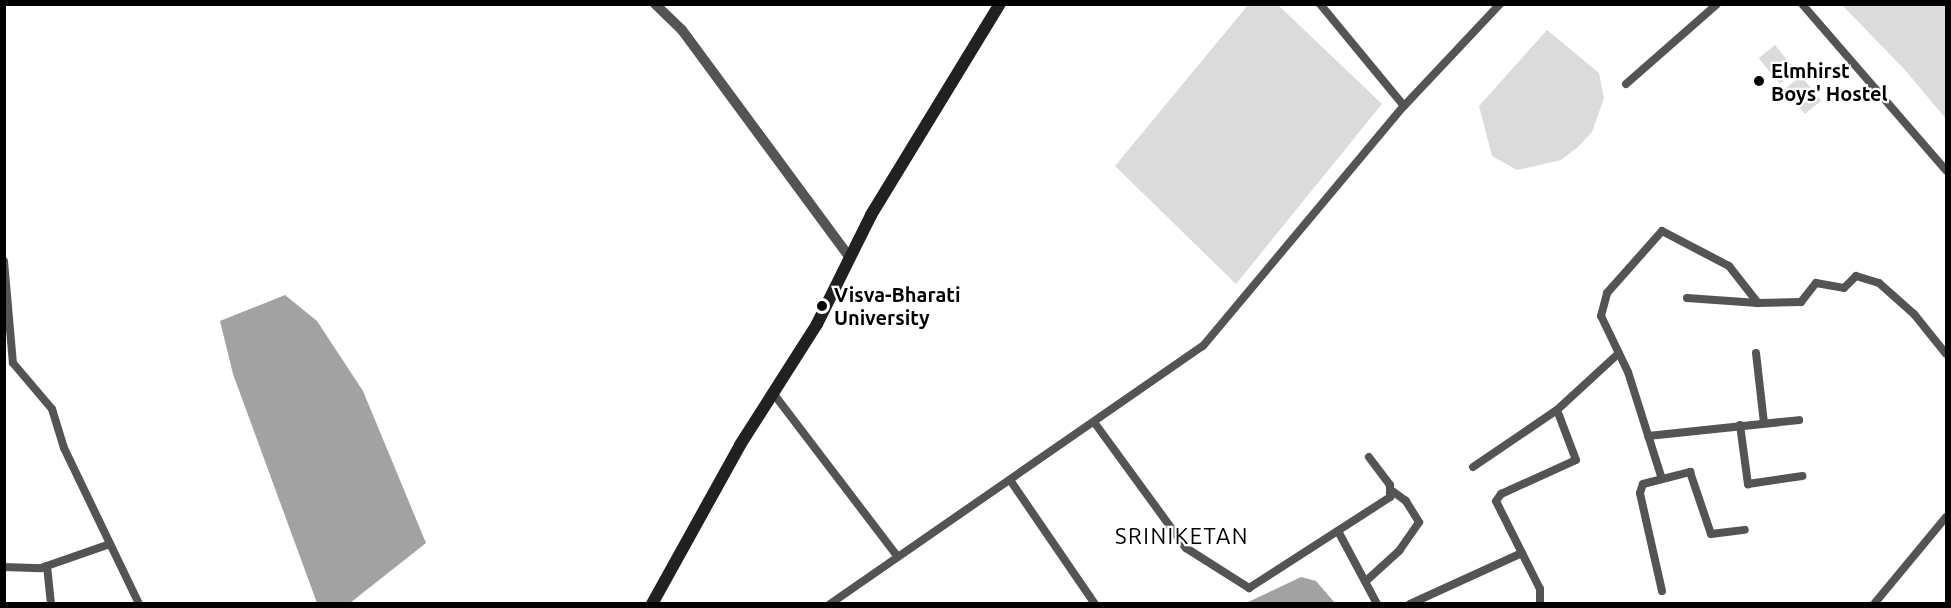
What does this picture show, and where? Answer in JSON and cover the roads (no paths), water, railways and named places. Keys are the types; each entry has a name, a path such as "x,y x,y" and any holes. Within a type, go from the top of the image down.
{"main road":[{"path":"652,603 773,393 817,324 850,258 941,94 1000,4"}],"street":[{"path":"655,4 682,30 850,258"},
{"path":"1320,4 1404,106"},
{"path":"830,603 1203,346 1404,106 1500,4"},
{"path":"1626,84 1717,4"},
{"path":"1802,4 1947,170"},
{"path":"1661,476 1618,353 1603,324 1601,304 1662,231 1729,266 1758,303"},
{"path":"4,261 13,363 52,409 60,438 139,603"},
{"path":"1687,298 1758,303 1801,302 1819,282 1845,288 1854,277 1866,278 1898,297 1947,354"},
{"path":"1473,467 1557,410 1618,353"},
{"path":"1756,353 1764,423"},
{"path":"773,393 898,557"},
{"path":"1540,603 1540,589 1496,501 1576,460 1557,410"},
{"path":"1648,436 1799,420"},
{"path":"1094,422 1186,548 1240,585 1258,586 1392,492"},
{"path":"1740,425 1750,486 1802,476"},
{"path":"1366,581 1399,551 1419,522 1406,501 1392,492 1369,457"},
{"path":"1662,591 1640,493 1643,484 1661,476 1692,475 1711,534 1745,530"},
{"path":"1010,480 1095,603"},
{"path":"1874,603 1947,517"},
{"path":"1338,531 1377,603"},
{"path":"4,567 47,566 110,544"},
{"path":"1410,603 1522,553"},
{"path":"47,566 51,603"}],"place":[{"name":"Elmhirst Boys' Hostel","path":"1759,81"},
{"name":"Visva-Bharati University","path":"822,306"}],"district":[{"name":"SRINIKETAN","path":"1182,536"}]}
